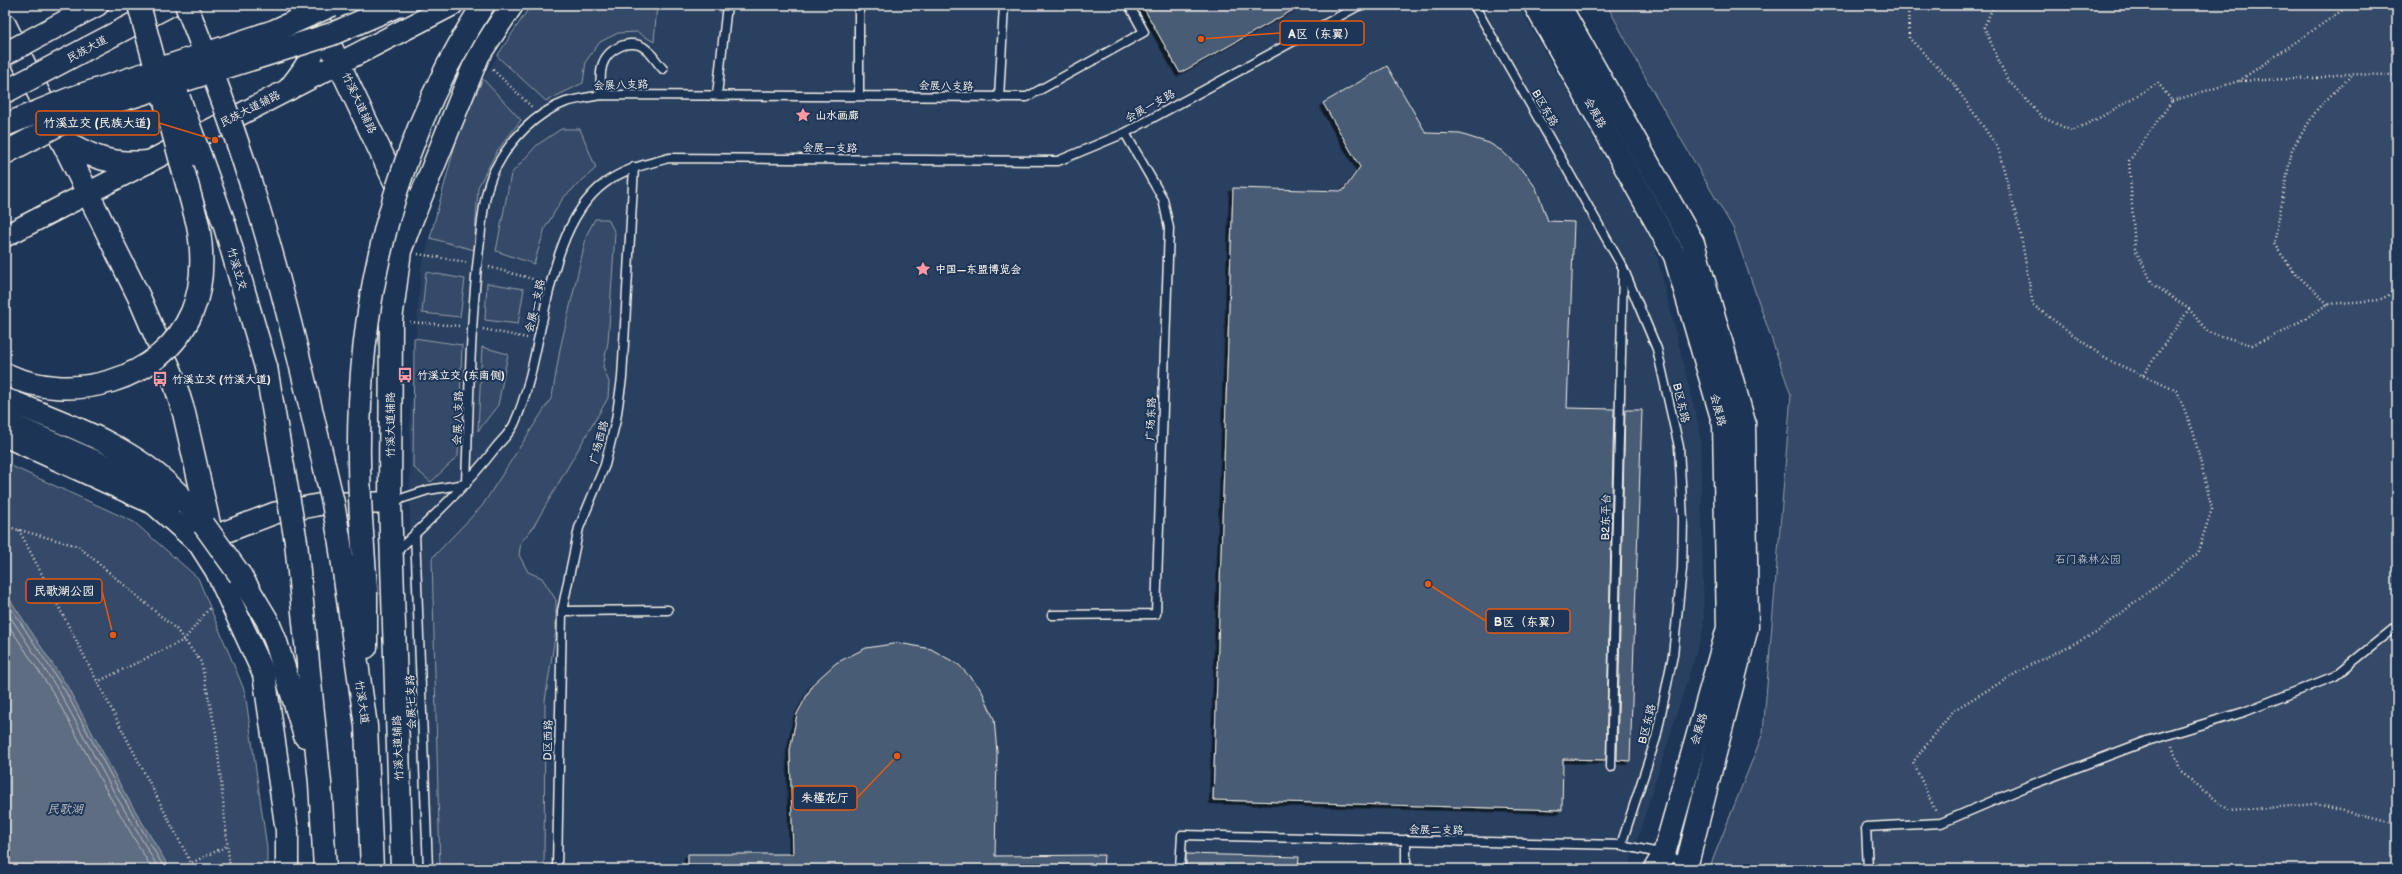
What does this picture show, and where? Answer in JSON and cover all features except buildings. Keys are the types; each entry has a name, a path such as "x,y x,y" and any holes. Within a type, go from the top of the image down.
{"main road":[{"path":"13,56 72,18 97,5"},
{"path":"5,374 33,385 59,388 105,384 146,366 160,356 174,342 192,312 198,291 202,267 202,248 198,225 139,5"},
{"name":"竹溪立交","path":"145,5 224,223 266,367 296,542 320,783"},
{"name":"民族大道","path":"5,92 170,5"},
{"path":"289,89 306,67 315,52 316,28 310,5"},
{"name":"竹溪大道辅路","path":"310,5 340,63 412,219 400,251 391,320 390,503 402,869"},
{"path":"5,125 69,99 274,31 332,5"},
{"path":"5,153 63,122 112,103 332,34 399,5"},
{"path":"366,726 366,589 358,456 359,399 366,320 377,260 395,193 421,125 446,71 483,5"},
{"path":"412,219 478,56 512,5"},
{"name":"会展路","path":"1535,5 1675,256 1724,425 1728,628 1660,862"},
{"name":"会展路","path":"1559,5 1693,243 1744,422 1747,626 1685,866"},
{"name":"竹溪大道","path":"189,11 238,142 259,210 283,294 333,503 340,537 366,726 372,869"},
{"path":"5,25 13,56 61,139 139,297 172,374 184,413 208,531 264,674 287,831 287,869"},
{"path":"61,139 80,151 108,162 126,164 148,162"},
{"path":"5,399 90,436 128,456 174,489 208,531"},
{"path":"5,422 128,476 208,531"},
{"path":"228,579 256,600 276,642 320,783 325,869"}],"street":[{"name":"民族大道辅路","path":"5,236 452,5"},
{"path":"5,436 154,504 199,544 228,579"},
{"path":"208,531 275,514 328,503 390,503"}],"lane":[{"path":"717,95 727,5"},
{"path":"859,5 859,95"},
{"path":"999,98 1004,5"},
{"name":"会展八支路","path":"466,484 474,311 484,209 494,170 514,140 540,114 566,102 602,95 859,95 999,98 1027,96 1144,32 1129,5"},
{"name":"会展一支路","path":"392,556 466,484 515,423 529,381 559,253 578,210 604,183 634,167 669,158 1058,161 1125,133 1360,5"},
{"name":"B区东路","path":"1474,5 1623,268 1657,349 1679,446 1683,520 1682,570 1674,655 1656,738 1621,845"},
{"path":"602,95 600,77 603,60 613,49 626,44 639,45 648,52 663,69"},
{"name":"广场东路","path":"1052,615 1156,614 1169,228 1162,199 1125,133"},
{"name":"广场西路","path":"562,611 579,528 605,465 616,420 622,378 634,167"},
{"name":"B2东平台","path":"1611,767 1623,268"},
{"path":"390,503 428,490 466,484"},
{"name":"会展七支路","path":"415,533 428,869"},
{"path":"562,611 668,610"},
{"name":"D区西路","path":"557,869 562,611"},
{"path":"1868,869 1866,827 1941,823 2028,786 2168,735 2244,712 2335,676 2397,626"},
{"name":"会展二支路","path":"1180,869 1182,835 1621,845 1660,862 1685,866"},
{"path":"1406,840 1406,869"}],"path":[{"path":"1908,5 1909,38 1953,83 1998,148 2020,230 2033,305 2106,360 2177,391 2193,431 2212,509 2197,554 2096,633 2030,665 1954,710 1913,762 1941,823"},
{"path":"1994,5 1984,27 2007,79 2042,117 2072,131 2101,117 2158,83 2172,101"},
{"path":"2239,81 2350,5"},
{"path":"478,56 540,114"},
{"path":"2328,304 2294,272 2274,244 2292,149 2318,108 2353,74"},
{"path":"2397,75 2353,74 2239,81 2172,101 2129,161 2135,249 2153,284 2189,309 2208,332 2252,345 2285,331 2328,304 2379,300 2397,291"},
{"path":"2143,375 2189,309"},
{"path":"5,526 78,546 176,628 200,662 215,726 230,869"},
{"path":"19,530 191,863 227,846"},
{"path":"97,682 184,640 228,579"},
{"path":"2168,735 2181,772 2230,811 2316,804 2397,824"}],"shaded area":[{"path":"529,5 1518,5 1654,244 1700,431 1704,627 1628,869 422,869 410,613 410,416 421,268 471,98"}],"green space":[{"path":"531,5 657,5 654,42 637,32 618,33 600,42 586,61 583,83 546,101 497,56"},
{"name":"石门森林公园","path":"1607,5 2397,5 2397,869 1709,869 1763,733 1791,395 1733,228 1650,86"},
{"path":"483,79 521,120 497,151 478,187 474,250 430,238 459,130"},
{"path":"561,129 580,129 596,168 563,198 545,228 534,264 496,251 511,174 537,145"},
{"path":"595,219 608,219 615,233 608,342 603,367 609,382 608,398 532,529 521,542 519,555 528,572 542,578 556,600 556,630 545,701 544,869 440,869 432,558 482,506 552,397 560,349 587,234"},
{"path":"426,272 465,279 460,317 422,313"},
{"path":"487,283 524,289 518,324 485,320"},
{"path":"414,338 462,345 458,456 431,482 413,467"},
{"path":"482,347 508,354 498,405 478,431"},
{"path":"5,463 134,522 198,578 245,692 267,848 267,869 5,869"}],"water":[{"name":"民歌湖","path":"5,592 67,686 123,790 170,869 5,869"}],"place":[{"name":"A区（东翼）","path":"1201,39"},
{"name":"山水画廊","path":"803,115"},
{"name":"竹溪立交 (民族大道)","path":"215,140"},
{"name":"中国—东盟博览会","path":"923,269"},
{"name":"竹溪立交 (东南侧)","path":"405,375"},
{"name":"竹溪立交 (竹溪大道)","path":"160,379"},
{"name":"B区（东翼）","path":"1428,584"},
{"name":"民歌湖公园","path":"113,635"},
{"name":"朱槿花厅","path":"897,756"}]}
